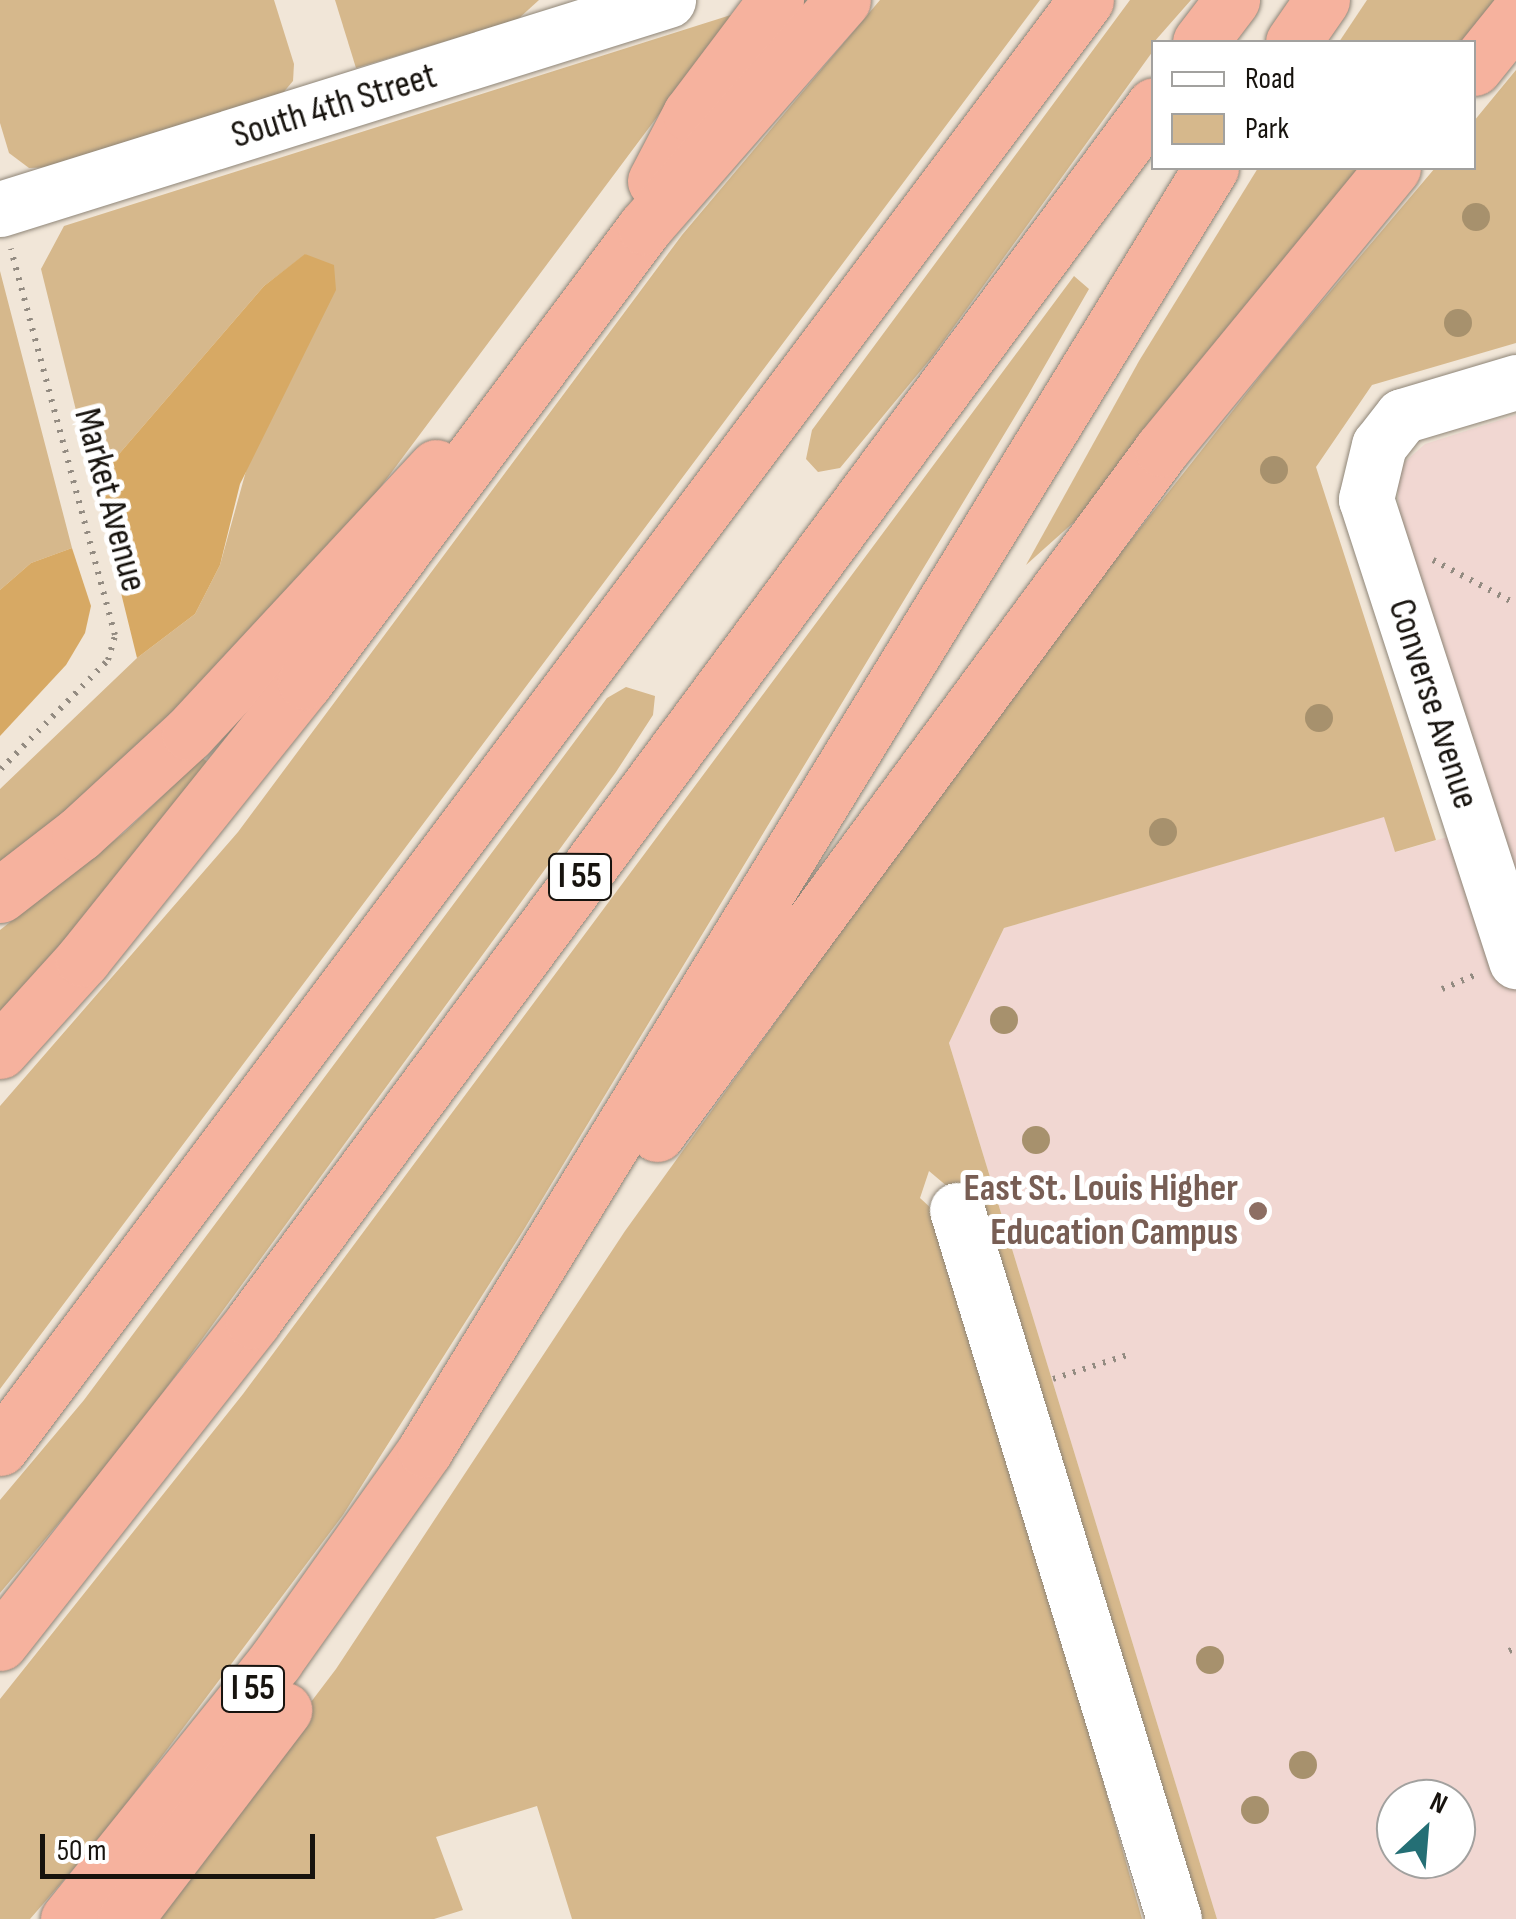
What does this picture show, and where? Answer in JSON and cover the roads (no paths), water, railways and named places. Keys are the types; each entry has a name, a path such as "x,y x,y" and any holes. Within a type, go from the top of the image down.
{"highway":[{"path":"645,228 665,155 690,114 776,0"},
{"path":"0,1050 96,944 441,462 494,434 645,228 843,0"},
{"path":"0,1448 1086,0"},
{"path":"1202,40 1232,0"},
{"path":"1294,40 1322,0"},
{"path":"1476,66 1516,16"},
{"name":"I 55","path":"0,1643 229,1352 1151,108"},
{"name":"I 55","path":"68,1919 276,1660 425,1450 1210,170"},
{"path":"562,1228 648,1146 1162,449 1391,170"},
{"path":"0,895 78,834 368,566"},
{"path":"124,1919 282,1713 372,1578 425,1450"}],"street":[{"name":"South 4th Street","path":"3,218 580,13 668,0"},
{"name":"Converse Avenue","path":"1516,382 1402,416 1378,446 1366,499 1516,961"},
{"path":"957,1210 1174,1919"}],"place":[{"name":"East St. Louis Higher Education Campus","path":"1258,1211"}]}
